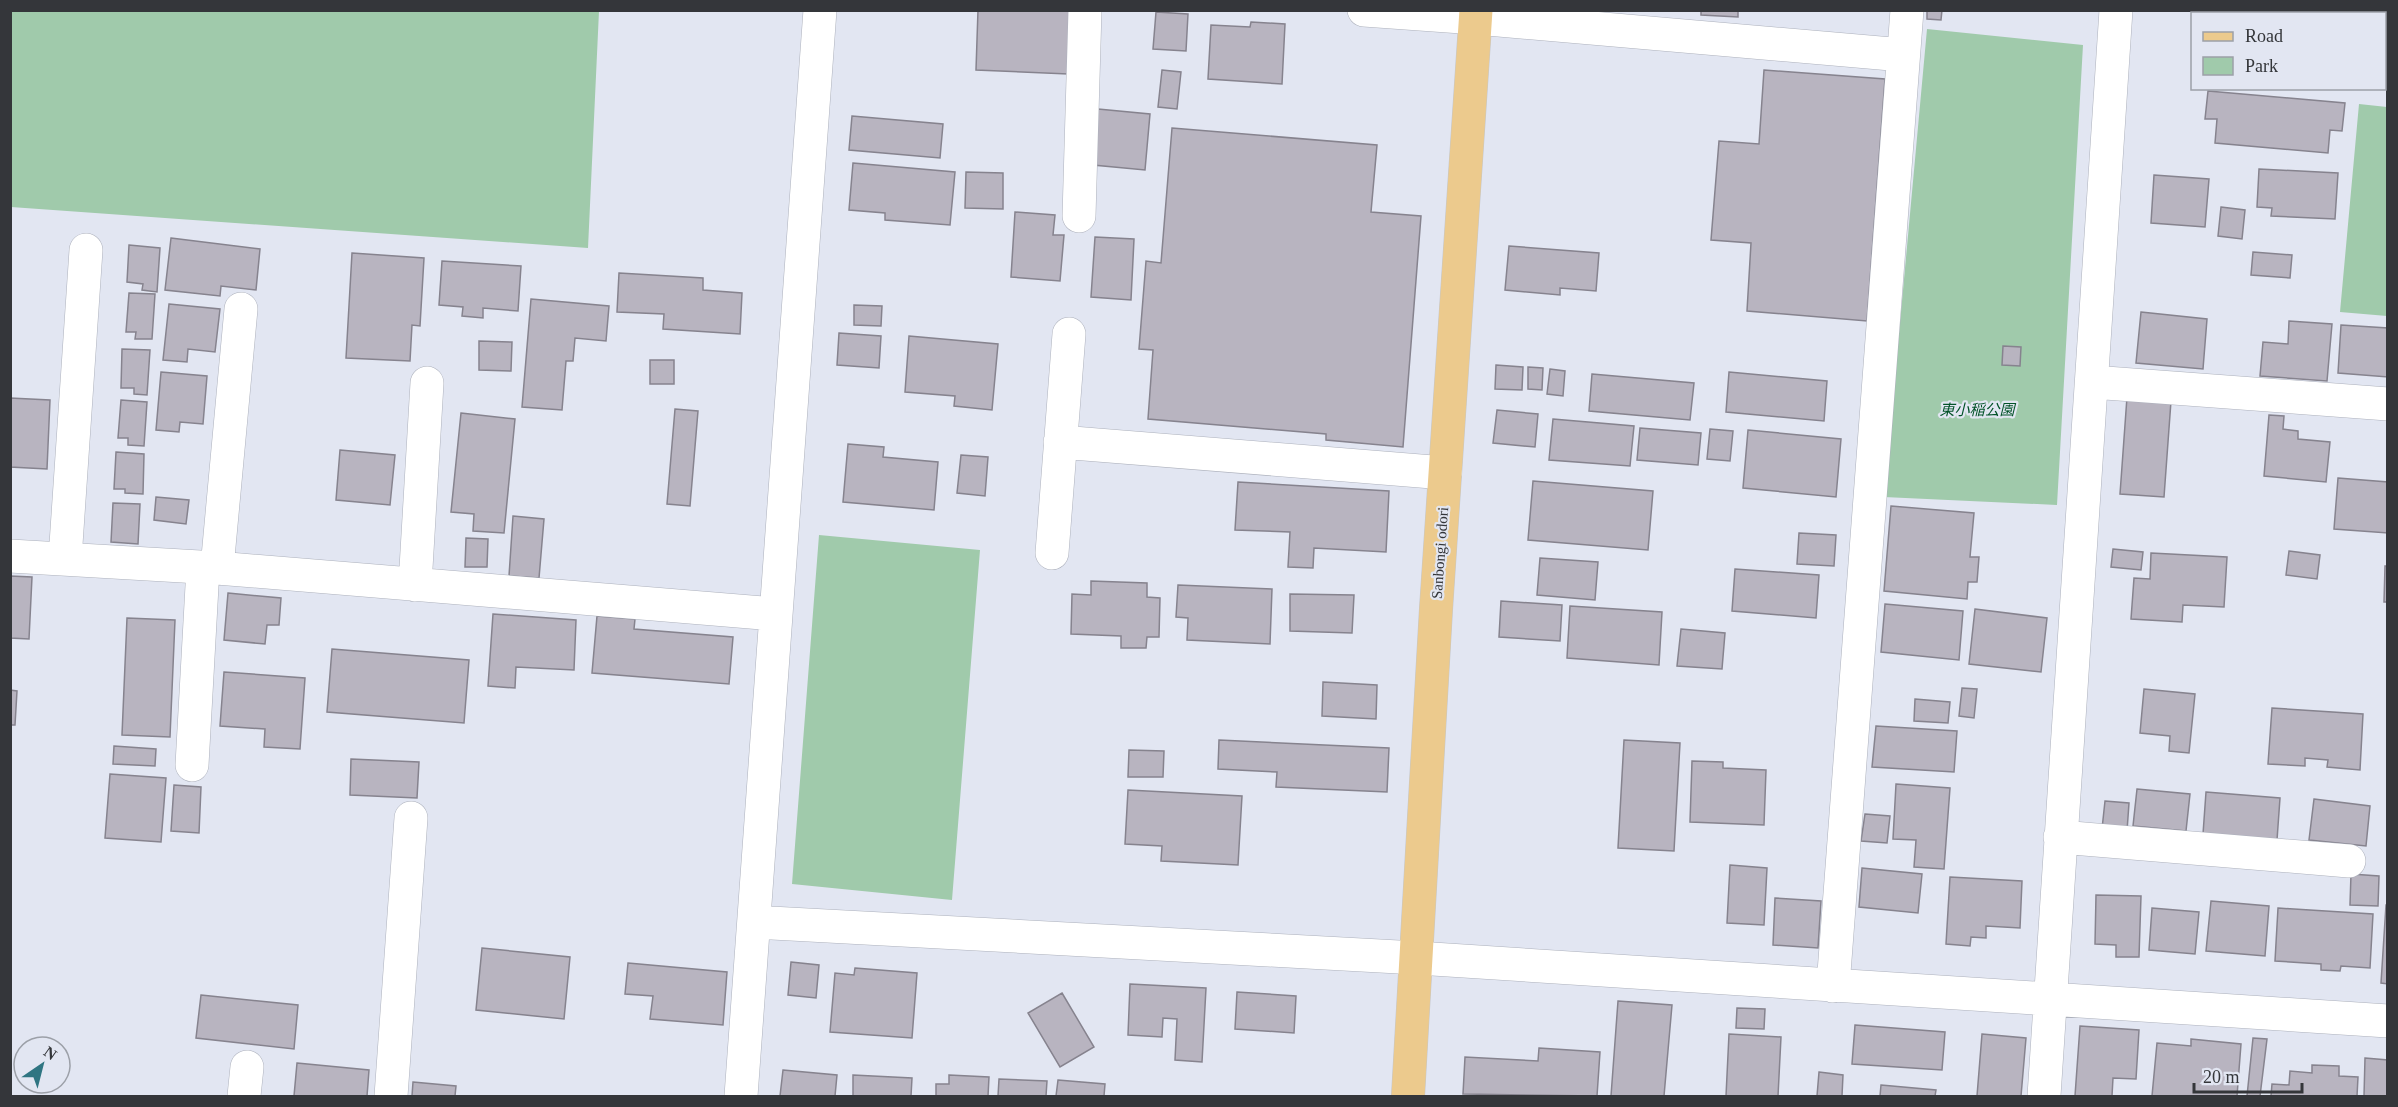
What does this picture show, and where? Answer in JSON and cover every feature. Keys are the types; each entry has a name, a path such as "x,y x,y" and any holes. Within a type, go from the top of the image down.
{"main road":[{"name":"Sanbongi odori","path":"1408,1096 1445,472 1476,14"}],"street":[{"path":"741,1096 820,10"},
{"path":"1078,216 1085,10"},
{"path":"1364,10 1476,14 1903,55"},
{"path":"1833,986 1907,10"},
{"path":"2044,1096 2116,10"},
{"path":"65,559 86,250"},
{"path":"192,765 210,568 241,309"},
{"path":"1052,552 1069,334"},
{"path":"2092,382 2388,404"},
{"path":"416,585 427,383"},
{"path":"1060,442 1445,472"},
{"path":"10,556 210,568 775,614"},
{"path":"391,1096 411,818"},
{"path":"2060,837 2349,861"},
{"path":"754,922 1417,958 2388,1021"}],"green space":[{"path":"10,11 599,11 588,248 11,207"},
{"name":"東小稲公園","path":"1927,29 2083,45 2057,505 1884,497"},
{"path":"2359,104 2387,107 2387,316 2340,312"},
{"path":"819,535 980,550 952,900 792,884"}],"building":[{"path":"978,10 1070,10 1068,74 976,70"},
{"path":"1701,10 1738,10 1738,17 1701,15"},
{"path":"1927,10 1942,10 1941,20 1927,19"},
{"path":"1156,12 1188,14 1186,51 1153,49"},
{"path":"1251,22 1285,24 1282,84 1208,79 1211,25 1250,27"},
{"path":"1162,70 1181,72 1177,109 1158,107"},
{"path":"1764,70 1885,79 1867,321 1747,311 1751,243 1711,240 1719,141 1759,144"},
{"path":"2208,91 2345,103 2342,131 2330,130 2328,153 2215,143 2217,119 2205,119"},
{"path":"1098,109 1150,114 1145,170 1093,165"},
{"path":"852,116 943,124 940,158 849,150"},
{"path":"1172,128 1377,145 1371,212 1421,216 1403,447 1326,440 1326,434 1148,419 1153,350 1139,349 1146,261 1161,263"},
{"path":"853,163 955,172 950,225 885,220 885,213 849,210"},
{"path":"2259,169 2338,173 2335,219 2271,216 2272,208 2257,207"},
{"path":"966,172 1003,173 1003,209 965,208"},
{"path":"2154,175 2209,179 2205,227 2151,223"},
{"path":"2221,207 2245,210 2242,239 2218,236"},
{"path":"1015,212 1055,215 1053,235 1064,235 1060,281 1011,277"},
{"path":"1095,237 1134,239 1131,300 1091,297"},
{"path":"171,238 260,249 256,290 221,286 220,296 165,290"},
{"path":"129,245 160,248 157,292 142,290 143,284 127,282"},
{"path":"1509,246 1599,253 1596,291 1560,288 1560,295 1505,290"},
{"path":"2253,252 2292,255 2290,278 2251,275"},
{"path":"352,253 424,258 420,326 412,325 410,361 346,358"},
{"path":"442,261 521,266 518,311 483,308 483,318 462,316 463,307 439,305"},
{"path":"619,273 703,278 703,290 742,293 740,334 663,329 664,314 617,312"},
{"path":"129,293 155,294 152,339 135,339 136,332 126,332"},
{"path":"531,299 609,306 606,341 575,338 573,361 566,361 562,410 522,407"},
{"path":"169,304 220,309 215,352 188,349 187,362 163,360"},
{"path":"854,305 882,306 881,326 854,325"},
{"path":"2141,312 2207,319 2203,369 2136,363"},
{"path":"2289,321 2332,324 2327,381 2260,376 2263,342 2288,344"},
{"path":"2341,325 2388,328 2388,377 2338,373"},
{"path":"839,333 881,336 879,368 837,365"},
{"path":"909,336 998,344 992,410 954,406 955,396 905,392"},
{"path":"479,341 512,342 511,371 479,370"},
{"path":"2003,346 2021,347 2020,366 2002,365"},
{"path":"122,349 150,350 147,395 134,394 134,388 121,388"},
{"path":"650,360 674,360 674,384 650,384"},
{"path":"1496,365 1523,367 1522,390 1495,389"},
{"path":"1528,367 1543,368 1542,390 1528,389"},
{"path":"1550,369 1565,371 1563,396 1547,394"},
{"path":"161,372 207,376 203,424 180,422 179,432 156,430"},
{"path":"1729,372 1827,381 1824,421 1726,412"},
{"path":"1592,374 1694,383 1690,420 1589,411"},
{"path":"2127,397 2171,401 2164,497 2120,494"},
{"path":"10,398 50,400 47,469 10,467"},
{"path":"121,400 147,402 144,446 128,445 128,438 118,438"},
{"path":"675,409 698,411 690,506 667,504"},
{"path":"1497,410 1538,414 1535,447 1493,443"},
{"path":"461,413 515,419 504,533 473,531 474,514 451,512"},
{"path":"2269,415 2284,416 2283,429 2298,431 2298,439 2330,442 2326,482 2264,476"},
{"path":"1553,419 1634,426 1630,466 1549,460"},
{"path":"1640,428 1701,433 1698,465 1637,460"},
{"path":"1710,429 1733,431 1730,461 1707,459"},
{"path":"1748,430 1841,439 1836,497 1743,488"},
{"path":"848,444 884,447 883,457 938,462 934,510 843,502"},
{"path":"340,450 395,455 390,505 336,500"},
{"path":"116,452 144,454 143,494 125,493 125,489 114,489"},
{"path":"961,455 988,457 985,496 957,493"},
{"path":"2338,478 2388,482 2388,533 2334,529"},
{"path":"1533,481 1653,491 1648,550 1528,540"},
{"path":"1238,482 1389,491 1386,552 1314,548 1313,568 1288,567 1290,532 1235,530"},
{"path":"156,497 189,500 186,524 154,520"},
{"path":"113,503 140,504 138,544 111,542"},
{"path":"1891,506 1974,513 1970,557 1979,557 1977,582 1968,582 1967,599 1884,591"},
{"path":"513,516 544,519 539,578 509,576"},
{"path":"1799,533 1836,535 1834,566 1797,564"},
{"path":"466,538 488,539 487,567 465,567"},
{"path":"2113,549 2143,552 2141,570 2111,567"},
{"path":"2289,551 2320,555 2317,579 2286,575"},
{"path":"2151,553 2227,557 2224,607 2183,605 2182,622 2131,619 2134,578 2150,579"},
{"path":"1540,558 1598,562 1595,600 1537,595"},
{"path":"2385,566 2388,566 2388,602 2384,602"},
{"path":"1735,569 1819,575 1816,618 1732,611"},
{"path":"10,576 32,577 29,639 10,638"},
{"path":"1091,581 1147,583 1147,597 1160,598 1159,637 1147,637 1146,648 1121,648 1121,636 1071,634 1072,594 1091,595"},
{"path":"1178,585 1272,589 1270,644 1187,640 1188,618 1176,617"},
{"path":"228,593 281,598 279,625 267,625 265,644 224,640"},
{"path":"1290,594 1354,595 1352,633 1290,631"},
{"path":"1501,601 1562,605 1560,641 1499,637"},
{"path":"1885,604 1963,611 1959,660 1881,652"},
{"path":"1570,606 1662,612 1659,665 1567,658"},
{"path":"1975,609 2047,618 2041,672 1969,664"},
{"path":"493,614 576,620 574,670 516,667 515,688 488,686"},
{"path":"597,616 635,619 634,629 733,637 729,684 592,673"},
{"path":"127,618 175,620 170,737 122,735"},
{"path":"1681,629 1725,633 1722,669 1677,666"},
{"path":"332,649 469,660 464,723 327,712"},
{"path":"224,672 305,678 300,749 264,747 265,729 220,726"},
{"path":"1323,682 1377,685 1376,719 1322,716"},
{"path":"1962,688 1977,689 1974,718 1959,716"},
{"path":"2144,689 2195,694 2189,753 2169,751 2170,736 2140,733"},
{"path":"10,690 17,691 15,725 10,725"},
{"path":"1915,699 1950,702 1948,723 1914,721"},
{"path":"2272,708 2363,714 2360,770 2327,767 2328,760 2305,758 2305,766 2268,764"},
{"path":"1876,726 1957,731 1954,772 1872,767"},
{"path":"1219,740 1389,748 1387,792 1276,787 1277,772 1218,769"},
{"path":"1624,740 1680,743 1674,851 1618,848"},
{"path":"114,746 156,749 155,766 113,764"},
{"path":"1129,750 1164,751 1163,777 1128,777"},
{"path":"351,759 419,762 417,798 350,795"},
{"path":"1692,761 1723,762 1723,768 1766,770 1764,825 1690,822"},
{"path":"110,774 166,778 161,842 105,838"},
{"path":"1896,784 1950,788 1944,869 1914,867 1916,840 1893,839"},
{"path":"174,785 201,787 199,833 171,831"},
{"path":"2137,789 2190,794 2186,831 2133,826"},
{"path":"1128,790 1242,796 1238,865 1161,861 1162,846 1125,844"},
{"path":"2206,792 2280,798 2277,840 2203,834"},
{"path":"2314,799 2370,806 2366,846 2309,840"},
{"path":"2105,801 2129,803 2127,831 2102,829"},
{"path":"1865,814 1890,816 1887,843 1861,841"},
{"path":"1730,865 1767,868 1764,925 1727,923"},
{"path":"1862,868 1922,874 1918,913 1859,907"},
{"path":"2351,874 2379,876 2378,906 2350,905"},
{"path":"1950,877 2022,881 2020,928 1986,926 1986,938 1971,937 1970,946 1946,944"},
{"path":"2096,895 2141,896 2139,957 2116,957 2116,945 2095,944"},
{"path":"1775,898 1821,901 1818,948 1773,945"},
{"path":"2211,901 2269,906 2265,956 2206,951"},
{"path":"2386,905 2388,905 2388,984 2381,983"},
{"path":"2152,908 2199,912 2195,954 2149,950"},
{"path":"2278,908 2373,914 2370,968 2341,966 2340,971 2321,970 2321,964 2275,961"},
{"path":"482,948 570,957 564,1019 476,1010"},
{"path":"791,962 819,965 816,998 788,995"},
{"path":"628,963 727,972 723,1025 650,1019 653,996 625,994"},
{"path":"855,968 917,973 912,1038 830,1032 835,973 854,975"},
{"path":"1130,984 1206,988 1202,1062 1175,1060 1177,1019 1163,1018 1162,1037 1128,1035"},
{"path":"1237,992 1296,996 1294,1033 1235,1029"},
{"path":"1062,993 1094,1047 1060,1067 1028,1013"},
{"path":"201,995 298,1005 294,1049 196,1038"},
{"path":"1618,1001 1672,1005 1664,1096 1611,1096"},
{"path":"1737,1008 1765,1009 1764,1029 1736,1028"},
{"path":"1855,1025 1945,1032 1942,1070 1852,1064"},
{"path":"2080,1026 2139,1030 2136,1079 2113,1078 2112,1096 2075,1096"},
{"path":"1729,1034 1781,1037 1778,1096 1726,1096"},
{"path":"1982,1034 2026,1038 2021,1096 1977,1096"},
{"path":"2253,1038 2267,1039 2260,1096 2247,1096"},
{"path":"2191,1039 2241,1044 2237,1096 2152,1096 2157,1043 2191,1046"},
{"path":"1539,1048 1600,1052 1597,1096 1463,1094 1465,1057 1538,1061"},
{"path":"2365,1058 2388,1060 2388,1096 2364,1096"},
{"path":"297,1063 369,1070 367,1096 294,1096"},
{"path":"2312,1065 2339,1066 2339,1076 2358,1077 2357,1096 2271,1096 2272,1084 2289,1085 2290,1071 2312,1073"},
{"path":"783,1070 837,1075 835,1096 780,1096"},
{"path":"1819,1072 1843,1075 1842,1096 1817,1096"},
{"path":"853,1075 912,1078 911,1096 853,1096"},
{"path":"949,1075 989,1077 988,1096 936,1096 936,1084 949,1084"},
{"path":"999,1079 1047,1081 1046,1096 998,1096"},
{"path":"1058,1080 1105,1084 1104,1096 1056,1096"},
{"path":"413,1082 456,1086 455,1096 412,1096"},
{"path":"1881,1085 1936,1090 1935,1096 1880,1096"}]}
